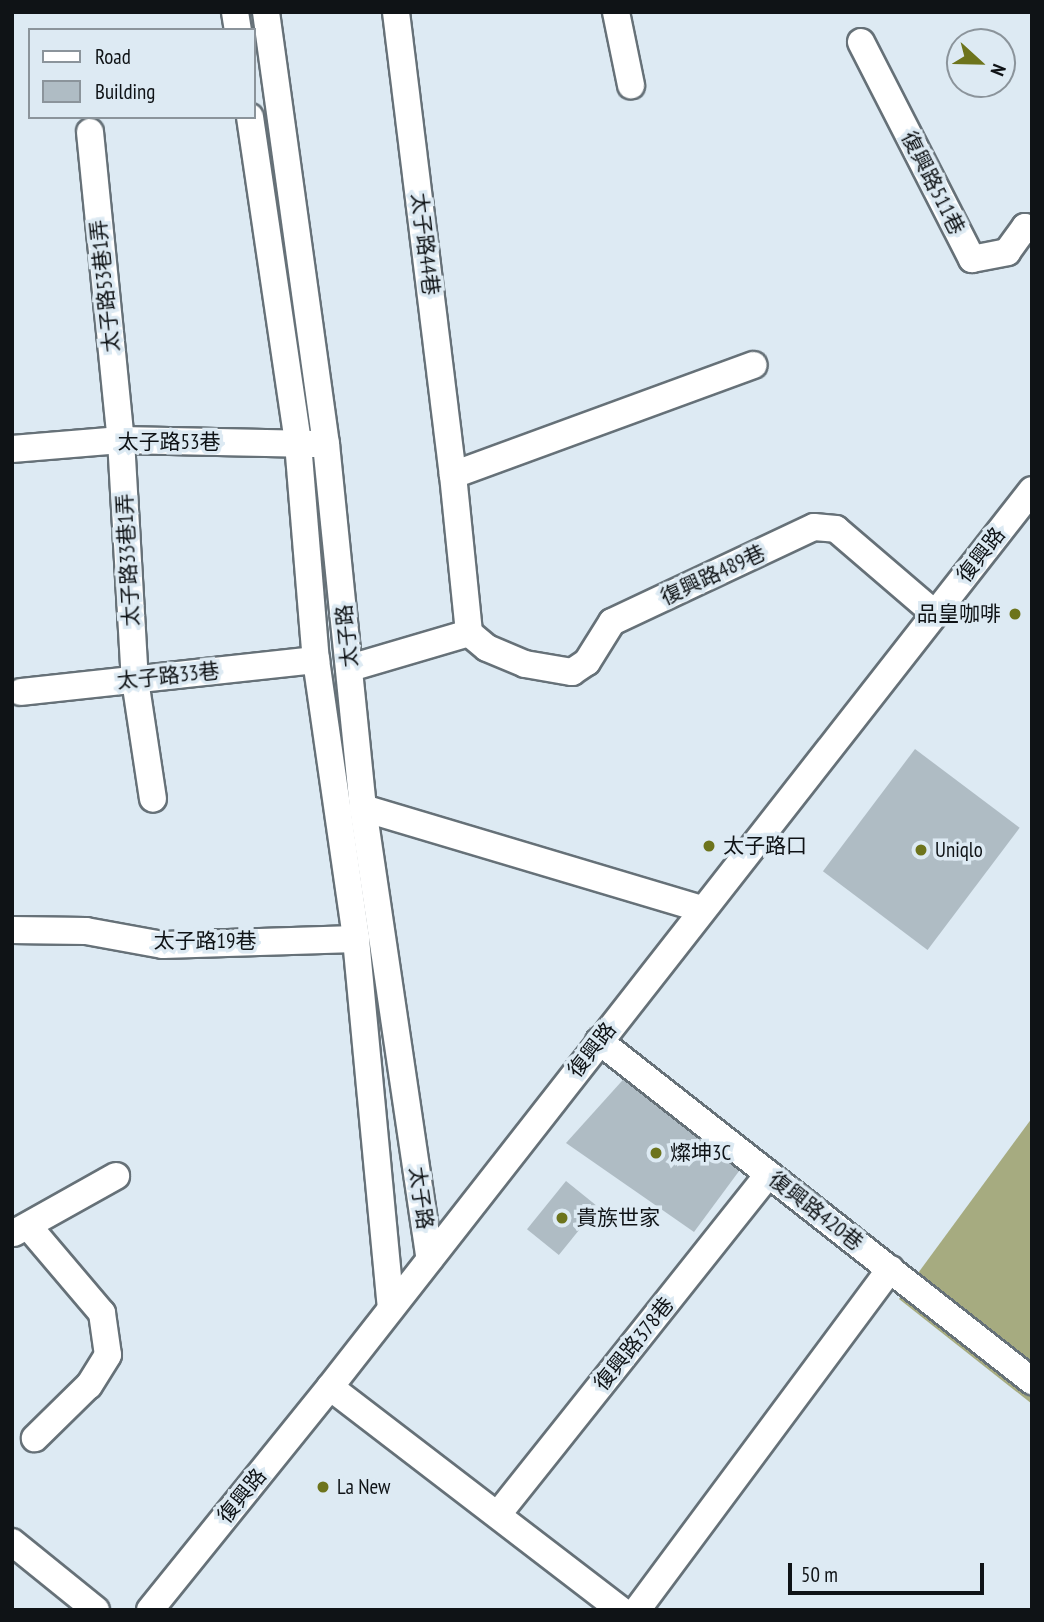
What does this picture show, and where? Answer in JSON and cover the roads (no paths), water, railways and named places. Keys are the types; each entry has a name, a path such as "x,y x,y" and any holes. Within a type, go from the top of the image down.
{"street":[{"name":"太子路","path":"266,12 326,444 363,808 430,1259"},
{"name":"太子路44巷","path":"396,12 453,475 478,641"},
{"path":"616,12 631,85"},
{"name":"復興路511巷","path":"861,41 972,259 1007,252 1025,227 1032,230"},
{"name":"太子路","path":"250,119 298,443 316,660 356,939 391,1306"},
{"name":"太子路53巷1弄","path":"90,132 121,440"},
{"path":"453,475 753,365"},
{"name":"太子路53巷","path":"12,449 121,440 326,444"},
{"name":"太子路33巷1弄","path":"121,440 135,680 153,799"},
{"name":"復興路","path":"150,1610 330,1387 1032,489"},
{"name":"復興路489巷","path":"478,641 525,664 572,672 587,662 612,622 814,527 836,529 935,614"},
{"path":"350,668 478,641"},
{"name":"太子路33巷","path":"21,692 316,660"},
{"path":"363,808 702,908"},
{"name":"太子路19巷","path":"12,930 86,931 163,945 356,939"},
{"name":"復興路420巷","path":"599,1041 1032,1381"},
{"name":"復興路378巷","path":"499,1513 769,1174"},
{"path":"35,1438 89,1385 108,1354 102,1313 20,1230 116,1176"},
{"path":"636,1610 890,1269"},
{"path":"330,1387 499,1513 621,1610"},
{"path":"12,1542 96,1610"}],"place":[{"name":"品皇咖啡","path":"1015,614"},
{"name":"太子路口","path":"709,846"},
{"name":"Uniqlo","path":"921,850"},
{"name":"燦坤3C","path":"656,1153"},
{"name":"貴族世家","path":"562,1218"},
{"name":"La New","path":"323,1487"}]}
